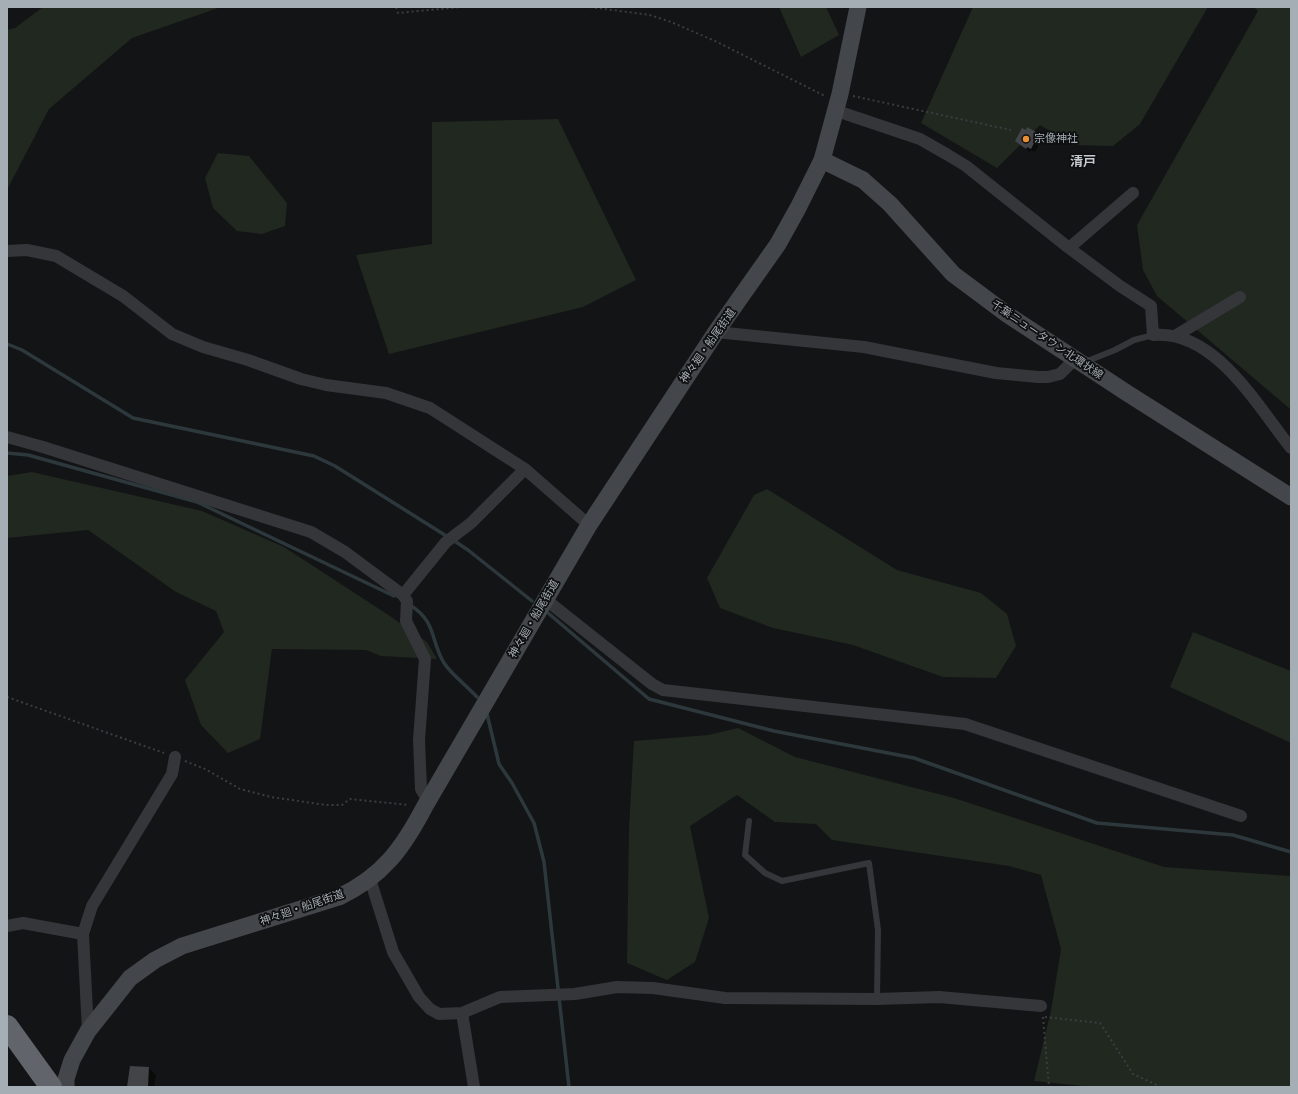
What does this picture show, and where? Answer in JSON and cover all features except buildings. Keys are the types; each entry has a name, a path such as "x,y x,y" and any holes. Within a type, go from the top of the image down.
{"highway":[{"path":"7,1026 51,1087"}],"street":[{"name":"神々廻・船尾街道","path":"66,1087 66,1079 72,1060 88,1030 130,978 155,960 182,946 339,897 356,889 370,879 391,860 409,837 426,804 473,726 542,604 589,525 716,332 778,244 798,208 822,160 837,102 858,7"},
{"path":"837,102 920,140 966,166 1069,248 1120,286 1151,306 1153,335 1166,333 1192,342 1203,349 1234,375 1252,396 1291,448"},
{"name":"千葉ニュータウン北環状線","path":"822,160 863,180 890,204 953,274 1008,315 1291,497"},
{"path":"1069,248 1133,193"},
{"path":"7,250 27,250 56,256 123,296 172,334 203,347 248,360 301,379 326,385 386,392 430,408 525,469 589,525"},
{"path":"1175,336 1240,297"},
{"path":"716,332 864,347 996,373 1038,377 1048,377 1060,374 1078,361"},
{"path":"7,438 43,447 311,532 345,552 406,603"},
{"path":"426,804 421,789 419,740 425,659 406,621 406,603 446,542 471,524 525,469"},
{"path":"542,604 652,684 663,690 965,724 1241,816"},
{"path":"88,1030 83,934 92,906 172,774 175,757"},
{"path":"370,879 393,952 419,997 430,1009 439,1014 462,1013 500,997 576,994 617,987 653,988 725,998 877,999 939,997 1042,1006"},
{"path":"7,926 23,923 83,934"},
{"path":"462,1013 474,1087"}],"lane":[{"path":"1078,361 1116,350 1134,340 1153,335"},
{"path":"749,821 745,855 765,874 782,881 869,863 878,930 877,999"}],"path":[{"path":"396,7 398,13 461,7"},
{"path":"590,7 650,15 671,22 837,102 1011,130"},
{"path":"7,697 175,757 205,769 240,789 271,797 326,805 342,805 350,798 426,804"},
{"path":"1049,1087 1042,1017 1100,1023 1133,1074 1160,1087"}],"shaded area":[{"path":"43,7 221,7 132,38 49,109 7,190 7,30 15,28"},
{"path":"779,7 826,7 839,35 801,57"},
{"path":"973,7 1208,7 1140,124 1113,146 1073,145 1040,125 997,168 921,123"},
{"path":"1254,7 1291,7 1291,407 1289,408 1157,296 1143,270 1137,225 1258,11"},
{"path":"558,119 636,280 583,307 389,354 356,255 432,244 432,122"},
{"path":"218,153 249,156 287,203 285,226 262,234 237,231 213,208 205,178"},
{"path":"32,472 202,511 284,547 427,642 437,659 381,656 366,650 272,649 260,739 228,753 201,725 185,680 224,632 216,611 176,592 88,530 7,538 7,476"},
{"path":"767,489 897,570 981,593 1007,614 1016,646 996,678 943,677 853,645 773,628 720,608 707,578 754,495"},
{"path":"1193,632 1291,671 1291,743 1170,687"},
{"path":"738,728 795,757 954,798 1164,867 1291,876 1291,1087 1093,1087 1034,1081 1051,1011 1061,949 1041,875 1009,866 832,840 816,824 775,822 737,795 690,826 709,918 695,962 667,980 627,963 629,827 634,741 708,735"}],"waterway":[{"path":"7,344 22,350 133,418 314,456 335,466 448,537"},
{"path":"7,453 28,455 197,502 394,596"},
{"path":"453,540 468,550 532,601"},
{"path":"410,605 419,611 425,618 444,663 477,697"},
{"path":"548,613 649,699 774,731 914,758 1097,823 1233,835 1291,852"},
{"path":"487,714 499,764 512,783 534,823 544,862 569,1087"}],"place":[{"name":"宗像神社","path":"1026,139"}],"district":[{"name":"清戸","path":"1083,162"}]}
